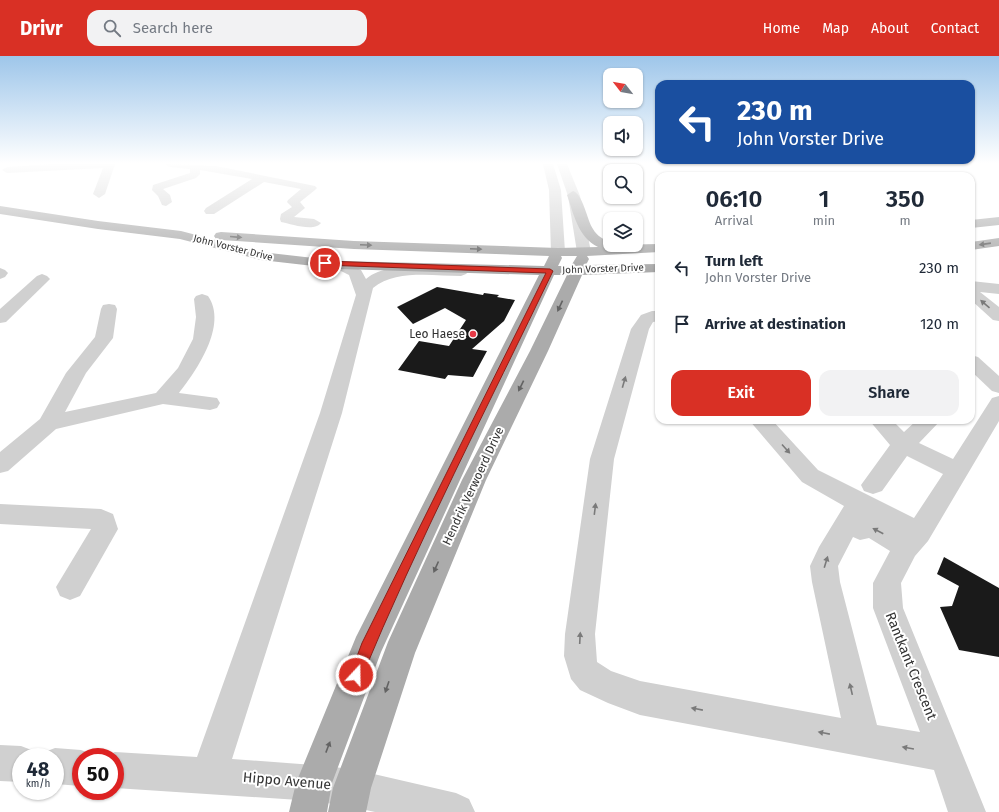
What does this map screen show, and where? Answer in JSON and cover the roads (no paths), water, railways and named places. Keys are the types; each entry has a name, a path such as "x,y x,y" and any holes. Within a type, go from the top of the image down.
{"main road":[{"path":"575,199 588,234 591,238 603,244"},
{"name":"John Vorster Drive","path":"0,209 102,223 249,238 354,245 558,252 603,251"},
{"name":"John Vorster Drive","path":"0,209 98,225 181,235 261,256 340,265 550,271 655,268"},
{"path":"975,224 999,221"},
{"path":"975,245 999,242"},
{"name":"John Vorster Drive","path":"643,249 655,248"},
{"name":"Hendrik Verwoerd Drive","path":"311,798 367,648 558,252"},
{"name":"Hendrik Verwoerd Drive","path":"349,800 399,653 474,480 584,252"}],"street":[{"path":"210,211 228,199"},
{"path":"295,199 293,202 299,208 286,219 298,222 314,223"},
{"name":"Hendrik Verwoerd Drive","path":"555,199 558,252"},
{"path":"574,199 584,252"},
{"path":"340,265 356,273 363,294"},
{"path":"209,775 331,412 363,294 369,282 388,274 499,270"},
{"path":"0,318 42,279"},
{"path":"975,286 999,289"},
{"path":"975,295 999,316"},
{"path":"0,298 17,302"},
{"path":"163,398 184,372 201,340 205,317 202,298"},
{"path":"0,465 46,426 76,373 88,356 104,338 109,309"},
{"path":"655,315 652,315 644,321 640,329 602,459 580,634 582,670 586,675 594,680 640,698 946,755"},
{"path":"975,365 999,387"},
{"path":"0,446 46,426 163,398 210,404"},
{"name":"Rantkant Crescent","path":"967,812 888,608 887,583 999,403"},
{"path":"764,424 810,476 860,503"},
{"path":"884,424 903,445 957,471"},
{"path":"863,740 824,574 824,566 860,503 903,445 926,424"},
{"path":"860,503 861,529 869,527 912,541"},
{"path":"0,514 101,519 104,521 105,529 70,587"},
{"path":"0,762 12,763"},
{"name":"Hippo Avenue","path":"124,770 209,775 311,798 349,800 456,812"}],"place":[{"name":"Leo Haese","path":"473,334"}]}
